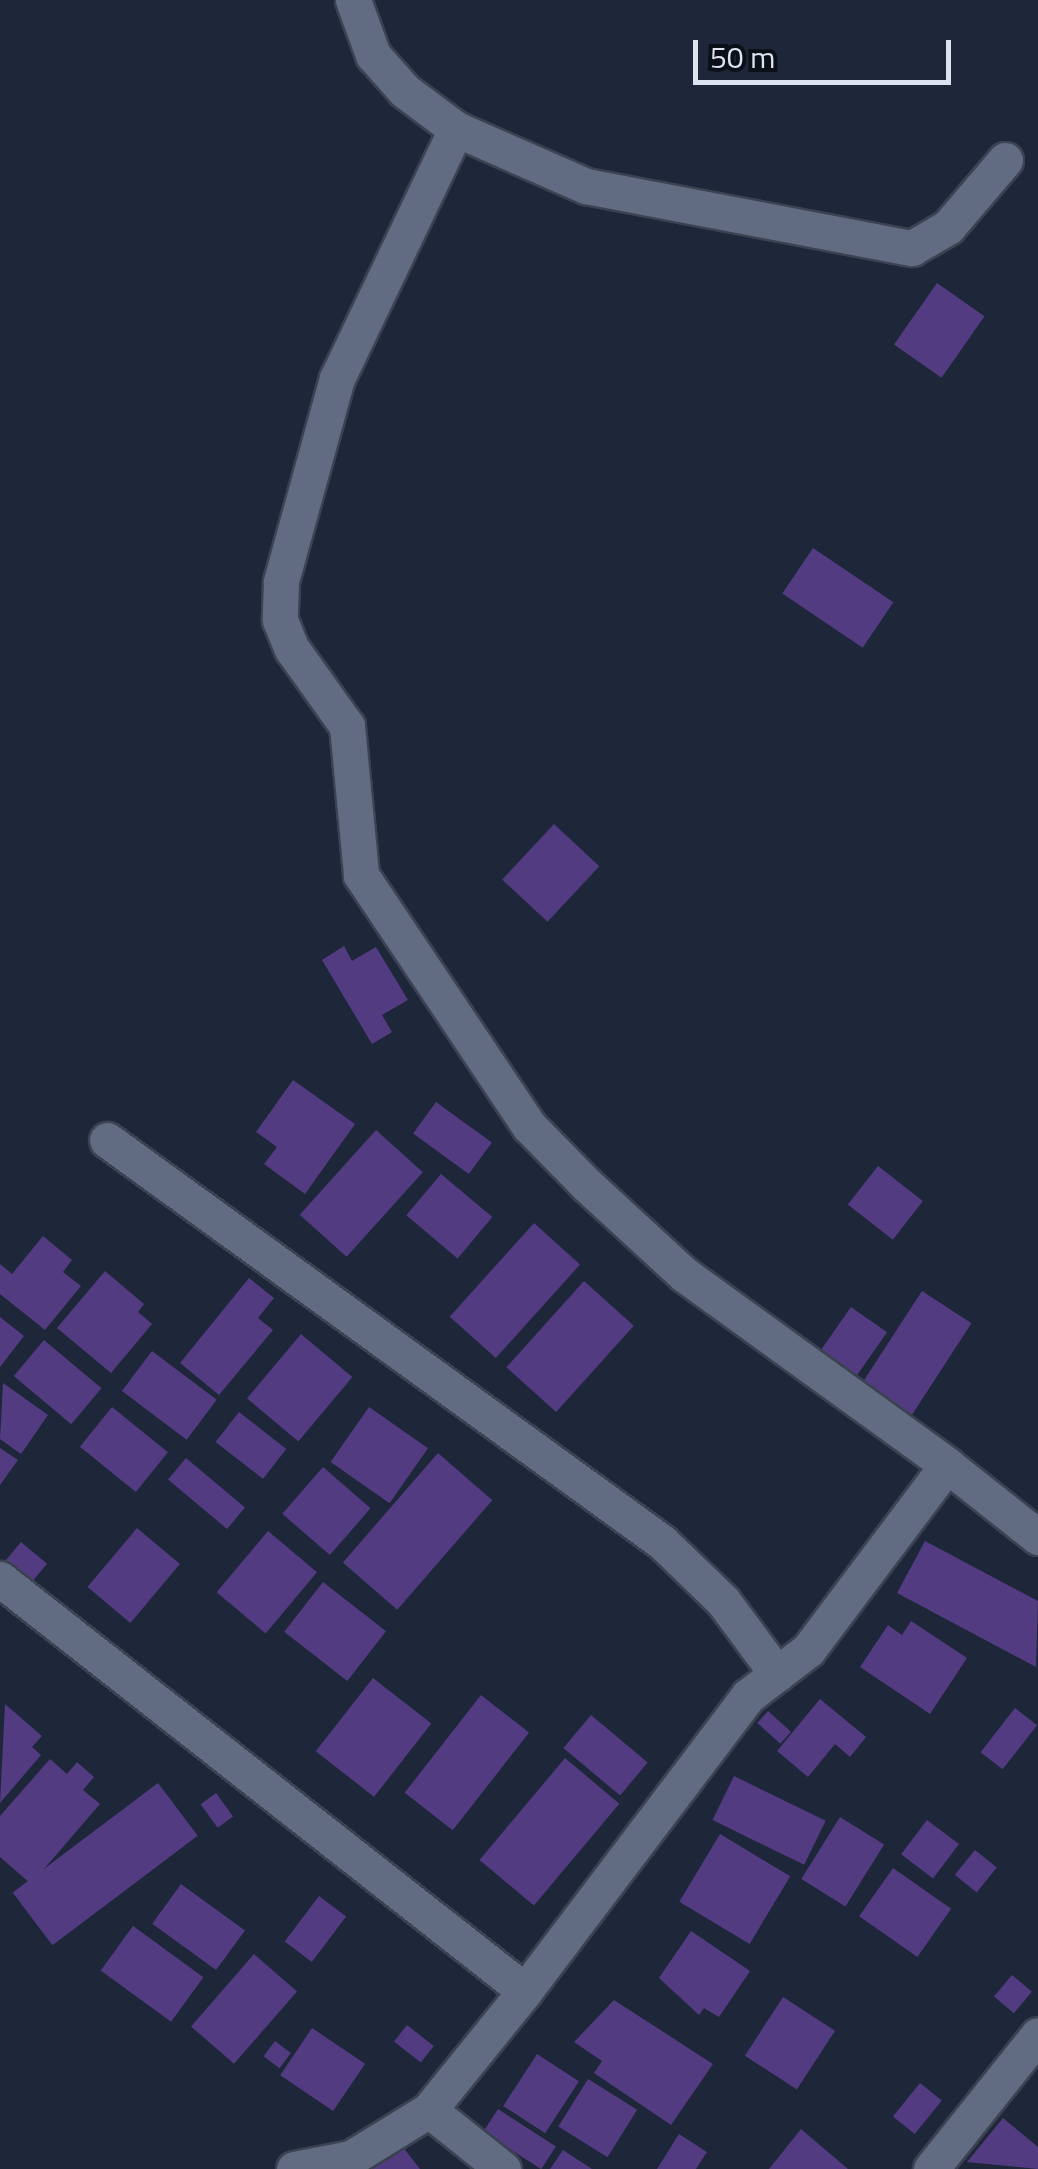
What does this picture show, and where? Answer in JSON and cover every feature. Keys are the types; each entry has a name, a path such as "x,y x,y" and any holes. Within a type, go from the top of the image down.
{"street":[{"path":"353,0 373,55 456,130 586,186 912,248 948,227 1005,160"},
{"path":"456,130 337,378 281,582 280,620 292,649 347,726 361,875 529,1126 587,1185 686,1275 948,1465 1038,1537"},
{"path":"107,1140 662,1542 723,1601 777,1674"},
{"path":"294,2169 351,2158 429,2110 748,1696 777,1674 884,1559 948,1465"},
{"path":"0,1580 525,1990"},
{"path":"931,2169 1032,2060"},
{"path":"429,2110 502,2169"}],"building":[{"path":"937,283 985,316 941,378 894,344"},
{"path":"813,548 893,602 863,648 782,594"},
{"path":"554,824 599,866 548,922 502,880"},
{"path":"344,946 352,961 376,947 408,1000 382,1015 392,1032 372,1044 322,960"},
{"path":"293,1080 355,1124 305,1194 264,1164 277,1147 256,1132"},
{"path":"436,1102 492,1143 469,1174 413,1134"},
{"path":"376,1130 423,1172 347,1257 300,1215"},
{"path":"878,1166 923,1201 893,1240 848,1205"},
{"path":"441,1174 492,1217 458,1258 406,1215"},
{"path":"534,1223 580,1264 496,1358 450,1317"},
{"path":"43,1236 72,1260 63,1272 81,1286 45,1330 0,1294 0,1264 12,1274"},
{"path":"105,1271 144,1304 138,1312 152,1324 111,1373 57,1328"},
{"path":"249,1278 274,1298 258,1318 273,1330 219,1395 180,1363"},
{"path":"584,1281 634,1326 556,1412 506,1367"},
{"path":"922,1291 971,1323 909,1419 860,1387"},
{"path":"851,1307 887,1332 855,1377 819,1352"},
{"path":"0,1317 24,1336 0,1367"},
{"path":"301,1334 352,1377 298,1441 247,1398"},
{"path":"44,1340 101,1388 71,1424 14,1376"},
{"path":"152,1351 217,1400 187,1440 122,1391"},
{"path":"3,1383 48,1415 21,1454 0,1439"},
{"path":"112,1407 168,1452 136,1492 80,1447"},
{"path":"369,1407 428,1448 390,1503 331,1462"},
{"path":"239,1412 286,1449 263,1479 216,1442"},
{"path":"0,1448 18,1460 0,1485"},
{"path":"438,1453 492,1500 397,1610 343,1562"},
{"path":"186,1458 245,1507 227,1529 168,1479"},
{"path":"323,1467 371,1508 330,1555 282,1514"},
{"path":"137,1528 180,1564 130,1623 88,1587"},
{"path":"268,1531 317,1572 266,1633 217,1592"},
{"path":"925,1541 1038,1601 1036,1667 897,1593"},
{"path":"21,1542 47,1564 30,1585 4,1563"},
{"path":"323,1582 386,1631 347,1681 284,1632"},
{"path":"911,1621 967,1658 930,1714 860,1667 888,1625 902,1635"},
{"path":"373,1678 431,1724 374,1797 316,1751"},
{"path":"481,1695 529,1733 453,1830 405,1793"},
{"path":"820,1699 866,1737 850,1757 835,1744 808,1777 777,1751"},
{"path":"5,1704 42,1736 32,1747 41,1755 0,1803"},
{"path":"1015,1708 1037,1725 1003,1769 981,1752"},
{"path":"768,1711 791,1732 780,1744 757,1723"},
{"path":"591,1715 648,1763 620,1796 563,1748"},
{"path":"565,1758 619,1804 534,1906 480,1860"},
{"path":"50,1759 67,1774 77,1762 94,1777 83,1790 100,1804 31,1884 0,1857 0,1816"},
{"path":"734,1776 826,1821 804,1865 713,1820"},
{"path":"158,1783 198,1836 52,1945 13,1893"},
{"path":"216,1793 233,1816 218,1828 201,1804"},
{"path":"840,1817 884,1845 845,1906 801,1879"},
{"path":"927,1820 959,1844 933,1878 901,1854"},
{"path":"720,1834 790,1876 750,1944 679,1902"},
{"path":"975,1850 997,1868 977,1892 955,1875"},
{"path":"893,1868 951,1909 917,1957 859,1916"},
{"path":"181,1884 245,1930 216,1970 152,1924"},
{"path":"319,1896 346,1916 312,1962 285,1942"},
{"path":"133,1926 203,1977 171,2022 101,1970"},
{"path":"691,1931 750,1971 719,2017 704,2008 699,2015 659,1978"},
{"path":"254,1954 297,1991 234,2064 191,2026"},
{"path":"1012,1975 1032,1992 1014,2013 994,1996"},
{"path":"783,1997 835,2031 797,2089 745,2056"},
{"path":"614,2000 713,2064 671,2125 594,2073 602,2061 574,2042"},
{"path":"407,2025 434,2046 421,2062 394,2042"},
{"path":"312,2028 365,2064 333,2111 280,2075"},
{"path":"275,2041 291,2053 280,2068 264,2056"},
{"path":"537,2054 579,2081 545,2133 503,2106"},
{"path":"588,2079 637,2110 608,2157 558,2126"},
{"path":"920,2083 942,2101 915,2134 893,2116"},
{"path":"498,2109 556,2147 541,2169 483,2132"},
{"path":"1003,2118 1038,2147 1038,2169 967,2162"},
{"path":"801,2129 848,2169 769,2169"},
{"path":"679,2134 707,2152 696,2169 657,2169"},
{"path":"399,2142 420,2169 364,2169"},
{"path":"563,2150 592,2169 550,2169"}]}
